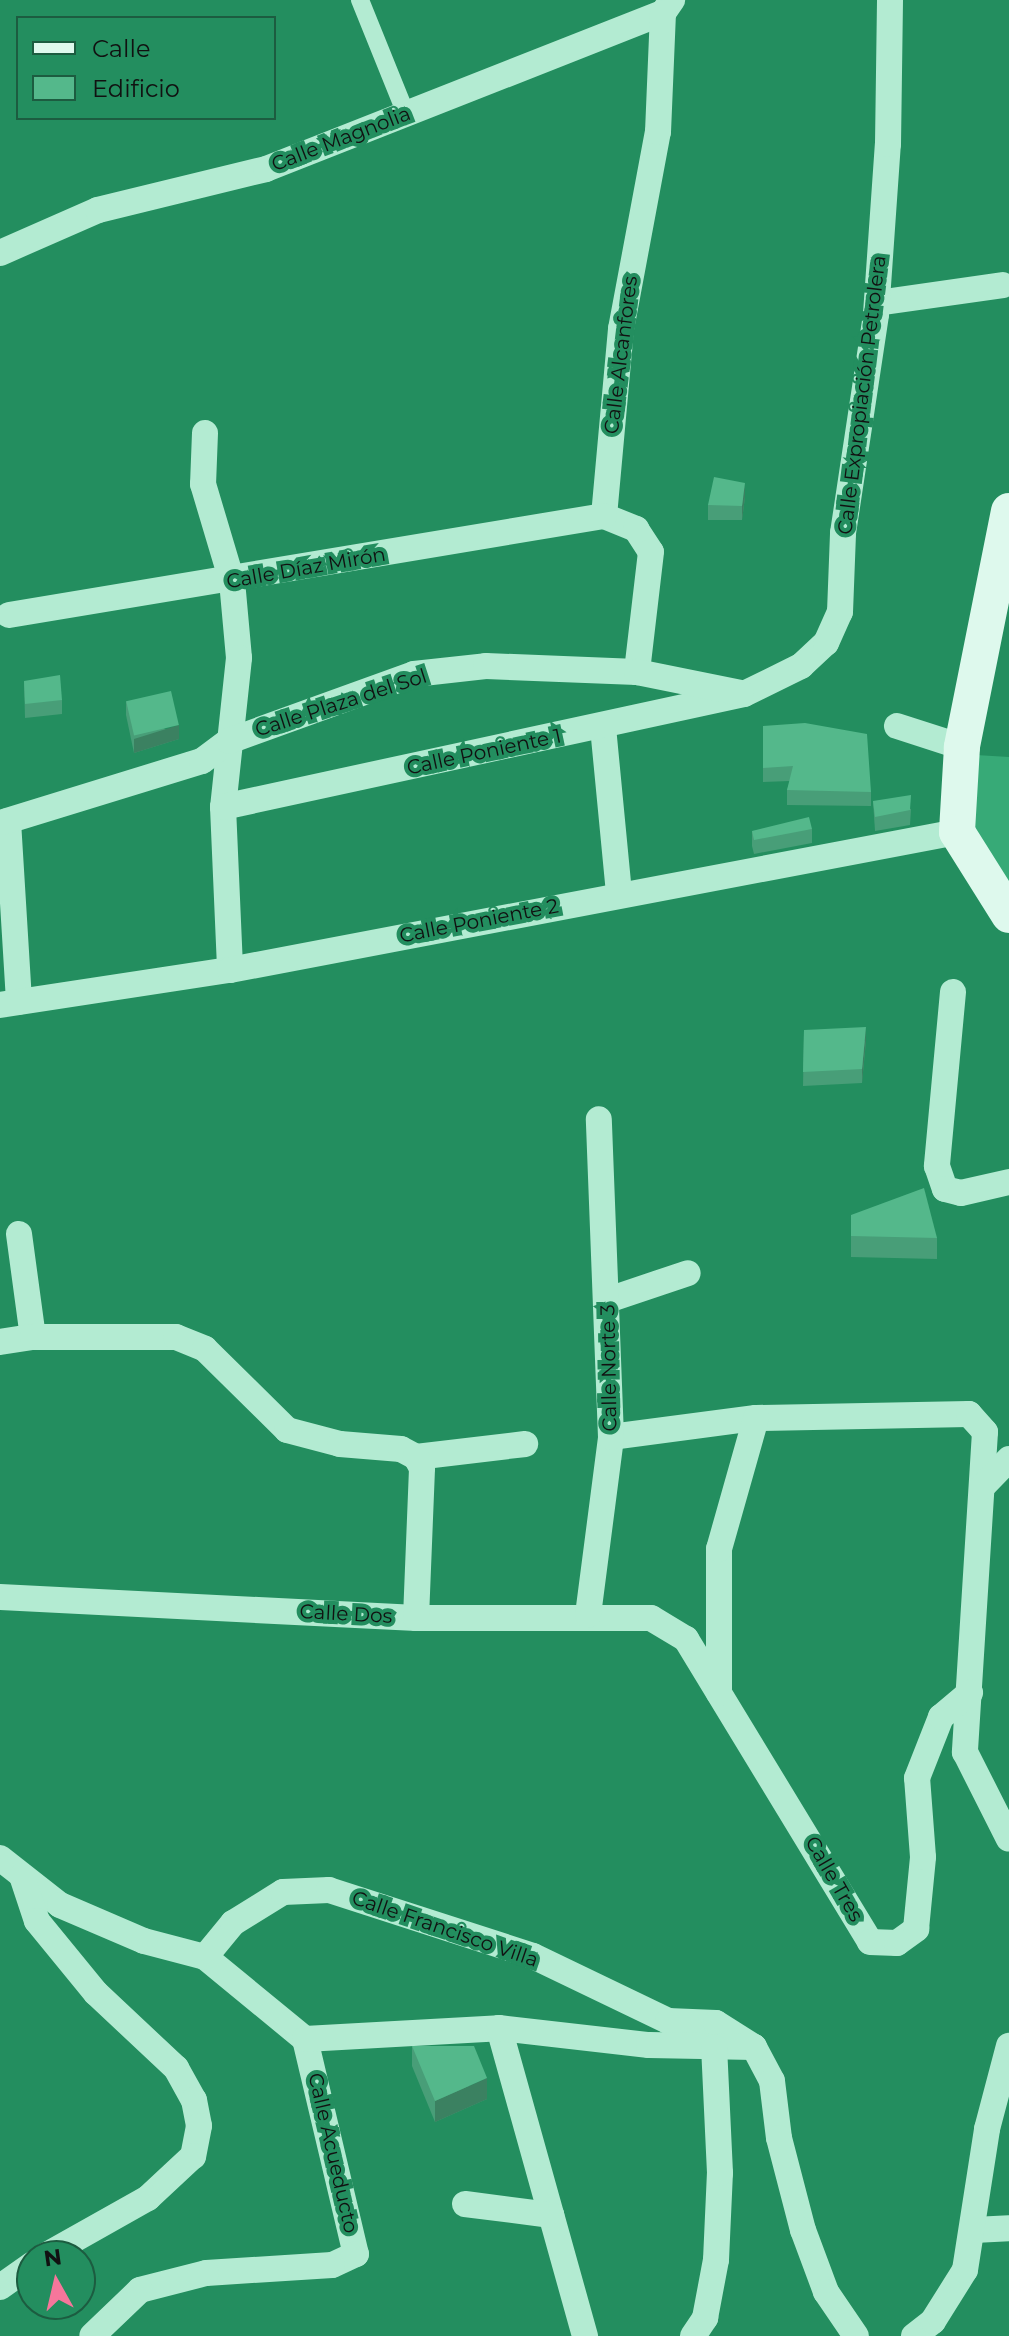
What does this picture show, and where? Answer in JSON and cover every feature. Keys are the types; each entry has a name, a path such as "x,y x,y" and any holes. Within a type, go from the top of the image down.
{"main road":[{"path":"1009,511 962,747 957,832 1009,915"}],"street":[{"path":"360,0 406,114"},
{"name":"Calle Expropiación Petrolera","path":"744,694 801,666 826,643 840,612 843,533 877,303 888,144 890,0"},
{"name":"Calle Magnolia","path":"0,253 98,210 266,169 667,6"},
{"name":"Calle Alcanfores","path":"604,516 621,329 658,132 667,6"},
{"path":"877,303 1003,285"},
{"path":"205,433 203,484 232,581 239,658 223,807 230,970"},
{"path":"604,516 636,529 651,552 637,672"},
{"name":"Calle Díaz Mirón","path":"9,615 232,581 604,516"},
{"name":"Calle Plaza del Sol","path":"4,822 202,761 229,741 414,674 486,666 637,672 744,694"},
{"name":"Calle Poniente 1","path":"223,807 744,694"},
{"path":"897,726 962,747"},
{"path":"603,727 619,894"},
{"path":"4,822 10,1004"},
{"name":"Calle Poniente 2","path":"10,1004 230,970 957,832"},
{"path":"953,992 937,1166 945,1189 961,1193 1009,1182"},
{"name":"Calle Norte 3","path":"588,1615 611,1437 599,1119"},
{"path":"19,1234 33,1337"},
{"path":"608,1300 688,1273"},
{"path":"0,1342 33,1337 176,1337 205,1349 287,1430 340,1444 401,1449 416,1457 422,1468 416,1618"},
{"path":"611,1437 756,1418 969,1414 985,1432 965,1752 1009,1839"},
{"path":"719,1693 719,1549 756,1418"},
{"path":"416,1457 525,1444"},
{"path":"982,1487 1009,1459"},
{"name":"Calle Dos","path":"0,1597 416,1618 588,1615 651,1618 686,1639"},
{"name":"Calle Tres","path":"686,1639 870,1942 897,1943 916,1929 921,1902 917,1778 941,1717 970,1693"},
{"path":"0,1858 60,1905 144,1941 205,1957 305,2039 499,2028 649,2045 754,2047 772,2081 779,2138 807,2242 826,2292 856,2336"},
{"path":"22,1876 37,1921 96,1993 176,2068 194,2100 199,2126 193,2156 148,2198 73,2240"},
{"name":"Calle Francisco Villa","path":"205,1957 233,1923 283,1892 329,1890 533,1956 668,2021 716,2023 754,2047"},
{"path":"499,2028 585,2336"},
{"name":"Calle Acueducto","path":"92,2336 140,2290 206,2273 332,2265 356,2254 305,2039"},
{"path":"914,2336 952,2296 965,2270 974,2230 987,2129 1009,2046"},
{"path":"693,2336 705,2318 716,2260 720,2173 714,2047"},
{"path":"465,2204 551,2215"},
{"path":"974,2230 1009,2228"}],"green space":[{"path":"976,755 1009,757 1009,889 967,862"}],"building":[{"path":"714,477 745,483 742,506 708,505"},
{"path":"60,675 62,700 25,704 24,681"},
{"path":"171,691 179,725 134,735 126,701"},
{"path":"805,723 867,734 871,792 787,790 793,766 763,768 763,726"},
{"path":"911,795 910,810 875,817 873,801"},
{"path":"809,817 812,829 754,840 752,831"},
{"path":"866,1027 862,1069 803,1072 804,1030"},
{"path":"924,1188 937,1238 851,1236 851,1215"},
{"path":"412,2046 474,2046 487,2078 435,2101"}]}
